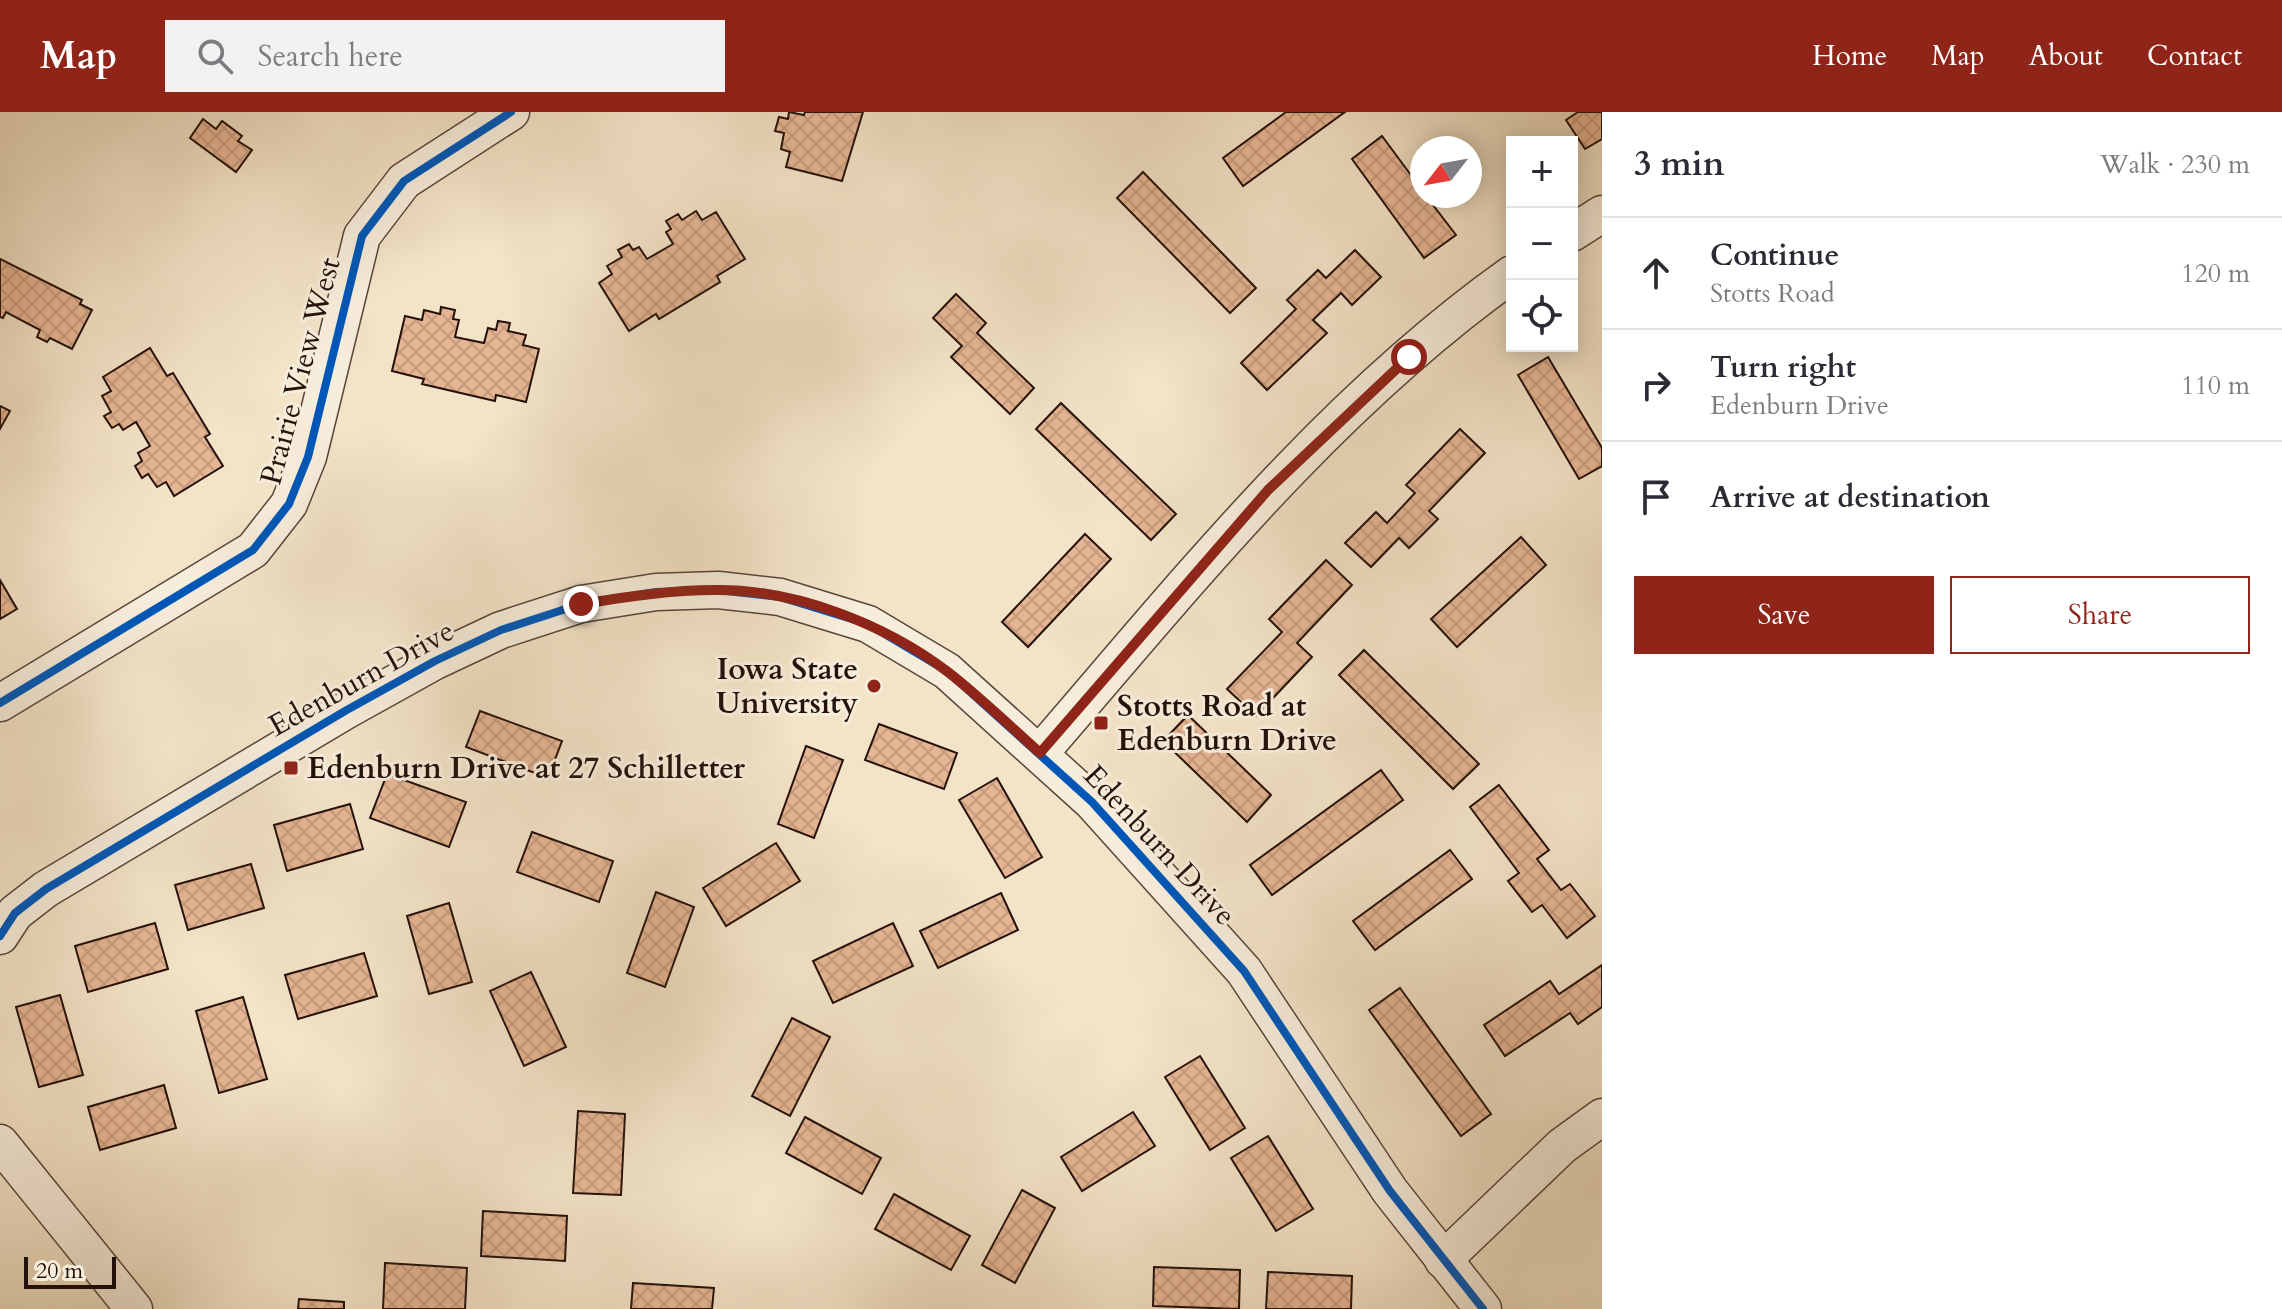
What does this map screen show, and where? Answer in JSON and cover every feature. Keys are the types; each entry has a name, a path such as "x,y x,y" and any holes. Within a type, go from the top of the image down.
{"street":[{"name":"Prairie View West","path":"0,703 253,550 289,504 308,457 362,236 404,181 511,112"},
{"path":"1578,229 1602,214"},
{"path":"1040,753 1268,490 1409,357 1506,279"},
{"name":"Edenburn Drive","path":"0,936 15,913 46,889 345,711 448,654 501,630 581,604 656,592 718,590 780,597 868,624 947,671 1040,753 1144,857 1244,971 1390,1191 1483,1309"},
{"path":"1443,1260 1562,1146 1602,1117"},
{"path":"0,1143 134,1309"}],"building":[{"path":"789,112 804,115 805,112 863,112 842,181 786,167 790,152 781,149 784,133 775,131 779,117 788,119"},
{"path":"1286,112 1345,112 1243,186 1223,158"},
{"path":"1578,112 1602,112 1602,139 1585,149 1566,120"},
{"path":"203,119 216,129 222,121 242,136 238,141 252,150 236,172 190,138"},
{"path":"1382,136 1410,174 1410,208 1435,208 1456,235 1424,258 1352,159"},
{"path":"1143,172 1256,288 1230,313 1117,198"},
{"path":"696,211 702,220 716,212 745,259 717,276 720,282 659,319 656,314 629,331 599,283 612,274 607,266 622,257 618,250 629,244 633,250 639,247 647,259 673,244 666,232 671,229 666,221 678,214 682,220"},
{"path":"1355,250 1381,277 1352,305 1341,293 1313,320 1327,333 1267,390 1241,363 1296,309 1287,300 1318,270 1326,278"},
{"path":"0,259 82,300 80,304 92,310 72,349 50,338 47,342 37,337 40,330 6,312 3,318 0,317"},
{"path":"956,294 986,323 977,333 1034,388 1010,414 951,357 962,346 933,318"},
{"path":"441,307 455,310 453,319 459,320 455,337 484,343 488,328 496,330 498,321 510,323 508,331 526,335 523,345 539,349 526,402 496,395 495,401 422,384 424,379 392,371 405,316 422,320 424,310 440,314"},
{"path":"150,348 167,376 173,373 210,434 205,437 223,466 174,496 166,482 157,487 148,474 142,478 135,466 142,461 138,453 150,446 136,422 123,430 119,424 112,428 104,416 111,412 102,396 111,391 103,377"},
{"path":"1548,357 1602,448 1602,466 1579,479 1518,375"},
{"path":"1061,403 1176,514 1151,540 1036,429"},
{"path":"0,406 10,411 0,429"},
{"path":"1460,429 1485,453 1429,511 1438,519 1409,548 1399,538 1371,567 1345,543 1376,512 1387,523 1415,493 1406,485"},
{"path":"1085,534 1111,559 1028,647 1002,622"},
{"path":"1521,537 1546,565 1457,647 1431,619"},
{"path":"1326,560 1352,585 1297,643 1312,657 1256,716 1227,689 1282,632 1269,619"},
{"path":"0,580 17,609 0,619"},
{"path":"1364,650 1479,764 1453,789 1339,675"},
{"path":"480,711 562,741 548,778 466,747"},
{"path":"1188,715 1271,795 1247,822 1163,741"},
{"path":"879,724 957,753 944,789 865,760"},
{"path":"806,746 843,760 814,838 778,824"},
{"path":"1381,770 1403,800 1272,895 1250,865"},
{"path":"387,774 466,802 449,847 370,818"},
{"path":"997,778 1042,857 1005,878 959,800"},
{"path":"1499,785 1549,850 1537,859 1561,890 1570,884 1595,916 1567,938 1542,905 1532,912 1508,881 1519,873 1470,807"},
{"path":"350,804 363,849 287,871 274,825"},
{"path":"532,832 613,861 599,902 517,872"},
{"path":"776,843 800,881 726,926 703,888"},
{"path":"1450,850 1472,879 1375,950 1353,921"},
{"path":"251,864 264,908 188,930 175,885"},
{"path":"656,892 694,907 665,987 627,973"},
{"path":"1001,893 1018,930 938,968 920,931"},
{"path":"449,903 472,982 429,994 407,916"},
{"path":"155,923 168,969 88,992 75,946"},
{"path":"893,923 913,966 833,1003 813,961"},
{"path":"364,953 377,996 298,1019 285,975"},
{"path":"1602,965 1602,1007 1578,1024 1570,1013 1505,1056 1484,1025 1550,981 1559,994"},
{"path":"531,972 566,1047 524,1066 490,991"},
{"path":"1400,988 1491,1114 1461,1136 1369,1010"},
{"path":"60,995 83,1075 39,1087 16,1007"},
{"path":"243,997 267,1079 219,1093 196,1011"},
{"path":"792,1018 830,1037 790,1116 752,1096"},
{"path":"1200,1056 1245,1128 1210,1150 1165,1077"},
{"path":"164,1085 176,1128 100,1150 88,1107"},
{"path":"578,1111 625,1114 621,1195 573,1193"},
{"path":"1133,1112 1155,1146 1082,1191 1061,1157"},
{"path":"805,1117 881,1158 862,1194 786,1153"},
{"path":"1268,1136 1313,1209 1276,1231 1231,1158"},
{"path":"1022,1190 1055,1208 1015,1283 982,1265"},
{"path":"894,1194 970,1236 951,1270 875,1229"},
{"path":"483,1211 567,1216 565,1261 481,1256"},
{"path":"385,1263 467,1268 465,1309 383,1309"},
{"path":"1154,1267 1240,1270 1239,1309 1153,1306"},
{"path":"1268,1272 1352,1276 1351,1309 1266,1309"},
{"path":"633,1283 714,1288 712,1309 631,1309"},
{"path":"299,1299 344,1302 344,1309 298,1309"}],"cycle path":[{"path":"0,703 253,550 289,504 308,457 362,236 404,181 511,112"},
{"path":"0,936 15,913 46,889 345,711 435,661 501,630 581,604 656,592 718,590 780,597 868,624 947,671 1092,802 1244,971 1390,1191 1483,1309"}],"place":[{"name":"Iowa State University","path":"874,686"},
{"name":"Stotts Road at Edenburn Drive","path":"1101,723"},
{"name":"Edenburn Drive at 27 Schilletter","path":"291,768"}],"route":[{"path":"581,604 656,592 718,590 780,597 868,624 947,671 1040,753 1268,490 1409,357"}]}
